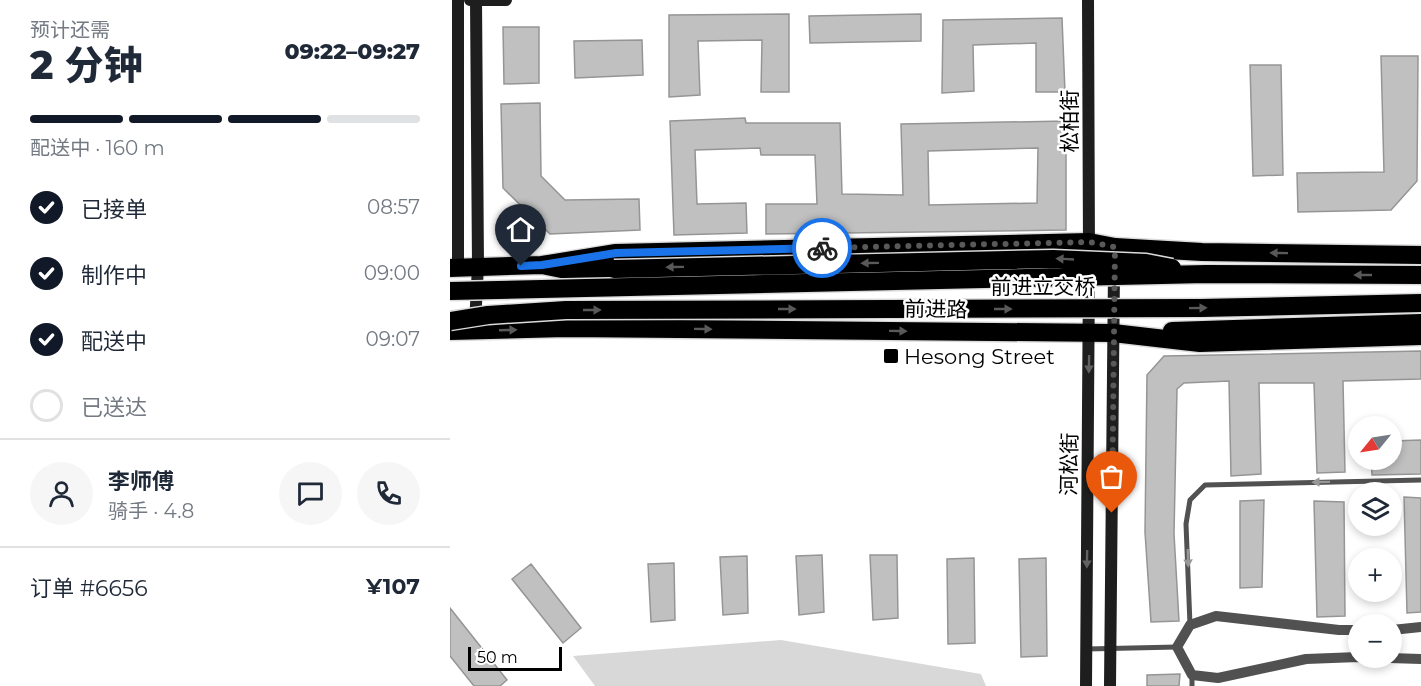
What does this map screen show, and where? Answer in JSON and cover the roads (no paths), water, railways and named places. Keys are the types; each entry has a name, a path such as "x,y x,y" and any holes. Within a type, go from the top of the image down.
{"highway":[{"path":"453,270 478,266 542,265 616,253 1089,242 1115,247 1202,252 1421,255"},
{"path":"542,265 566,270 1053,259 1146,263 1206,274"},
{"name":"前进立交桥","path":"450,291 1206,274 1421,275"},
{"name":"前进立交桥","path":"450,321 488,315 566,310 1201,308 1421,303"},
{"path":"1113,333 1421,323"},
{"name":"前进路","path":"450,331 566,328 1113,333 1200,343 1421,336"},
{"path":"450,343 475,332"}],"main road":[{"path":"451,0 506,0"},
{"path":"453,270 458,0"},
{"path":"475,332 478,266 476,0"},
{"name":"松柏街","path":"1088,0 1089,242"},
{"name":"河松街","path":"1086,686 1089,242"},
{"name":"河松街","path":"1110,686 1115,247"}],"street":[{"path":"1348,630 1216,616 1190,625 1176,647 1192,681 1218,678 1306,659 1421,658"},
{"path":"1402,629 1421,627"}],"lane":[{"path":"1190,625 1186,524 1190,500 1205,485 1421,480"},
{"path":"1087,649 1176,647"}],"place":[{"name":"Hesong Street","path":"891,356"}]}
